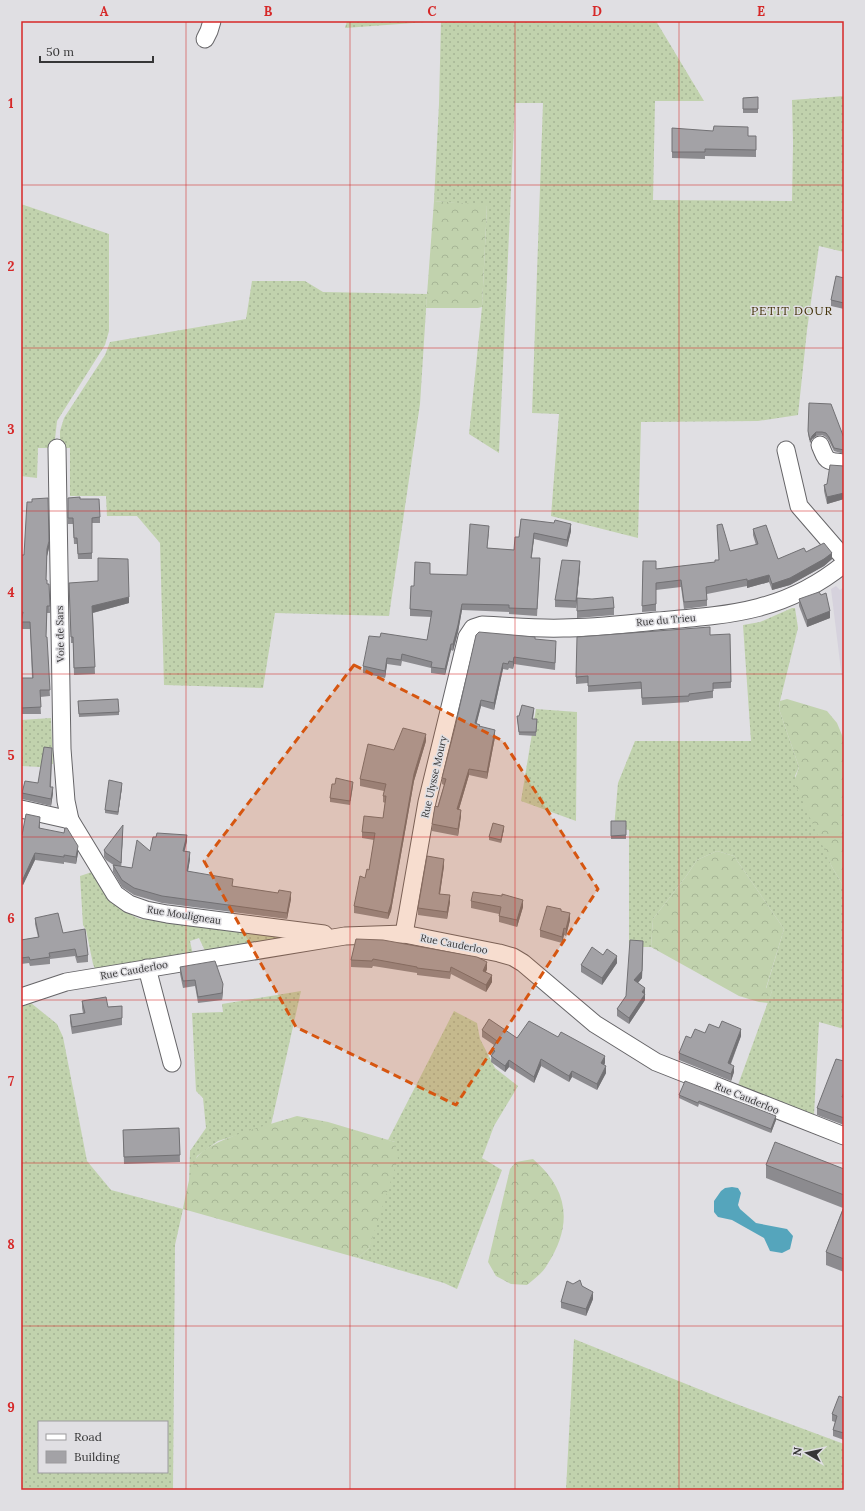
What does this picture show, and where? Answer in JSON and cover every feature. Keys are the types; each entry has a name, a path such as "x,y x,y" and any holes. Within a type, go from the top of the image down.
{"street":[{"path":"205,39 212,21"},
{"path":"820,445 825,458 830,461 844,463"},
{"name":"Voie de Sars","path":"57,448 62,749 66,802 70,820"},
{"path":"786,450 799,506 844,558"},
{"name":"Rue du Trieu","path":"477,626 563,628 730,614 769,606 796,594 844,564"},
{"name":"Rue Ulysse Moury","path":"404,934 431,787 467,637 477,626"},
{"path":"21,809 70,820"},
{"name":"Rue Mouligneau","path":"70,820 115,894 129,904 146,910 167,914 344,936"},
{"name":"Rue Cauderloo","path":"21,997 66,982 147,968 344,936 404,934 513,957 539,976 595,1024 656,1062 844,1136"},
{"path":"147,968 172,1063"}],"highlighted area":[{"path":"354,665 503,741 598,889 456,1105 296,1027 204,861"}],"shaded area":[{"path":"836,586 840,590 844,587 844,695 831,589"}],"green space":[{"path":"347,21 441,21 345,28"},
{"path":"441,21 656,21 704,101 655,101 653,200 792,201 792,100 844,96 844,252 819,246 807,330 798,415 758,421 641,422 638,538 551,516 559,414 532,413 543,103 515,103 499,453 469,434 482,307 487,206 434,201 439,104"},
{"path":"434,201 487,205 482,307 426,308"},
{"path":"21,204 109,234 109,331 105,345 57,421 54,448 38,448 37,478 21,476"},
{"path":"252,281 305,281 323,292 427,294 420,404 389,616 275,613 263,688 164,685 160,543 137,516 107,516 106,496 70,496 70,448 60,448 60,431 64,418 105,355 110,342 246,319"},
{"path":"795,608 798,628 779,709 799,767 795,776 832,867 844,887 844,1029 819,1022 814,1115 738,1085 772,991 766,989 784,929 734,856 717,851 697,860 653,919 651,947 629,947 629,830 614,828 618,783 635,741 751,741 743,625 760,622"},
{"path":"787,699 827,711 837,723 844,740 844,887 832,867 794,782 799,767 779,709 780,701"},
{"path":"536,709 577,712 576,821 521,801"},
{"path":"51,718 53,764 43,764 42,767 21,766 21,720"},
{"path":"717,851 734,856 784,929 766,988 772,991 768,1003 739,996 651,947 653,919 697,860"},
{"path":"95,871 108,893 118,905 131,915 140,919 276,933 279,934 278,939 206,953 199,938 190,941 193,955 95,969 86,930 83,925 80,876"},
{"path":"301,991 271,1125 218,1141 197,1156 189,1183 190,1151 206,1128 203,1098 196,1091 192,1013 223,1012 222,1004"},
{"path":"31,1003 57,1024 63,1037 87,1161 111,1190 183,1209 175,1245 173,1490 21,1490 21,1007"},
{"path":"454,1011 477,1023 480,1039 495,1068 518,1086 494,1126 482,1158 502,1170 457,1289 444,1283 358,1258 369,1248 395,1142 388,1140"},
{"path":"297,1116 328,1122 395,1142 398,1159 369,1248 358,1258 183,1209 193,1165 198,1156 206,1149 244,1132"},
{"path":"533,1159 554,1183 560,1196 563,1209 561,1236 545,1268 538,1276 527,1285 511,1284 496,1276 488,1262 510,1169 516,1162"},
{"path":"574,1339 731,1402 844,1444 844,1490 566,1490"}],"water":[{"path":"725,1188 738,1188 741,1193 738,1205 740,1209 756,1223 787,1229 793,1236 790,1249 782,1253 770,1251 764,1238 732,1220 718,1217 714,1212 714,1201 721,1191"}],"building":[{"path":"758,97 758,109 743,109 743,98"},
{"path":"714,126 748,127 748,136 756,136 756,150 705,149 705,152 672,152 672,128 713,131"},
{"path":"836,276 844,278 844,303 831,300"},
{"path":"809,403 831,404 844,438 844,450 834,448 826,433 816,432 810,440 808,431"},
{"path":"830,465 844,466 844,493 827,497 824,485 827,484"},
{"path":"80,497 80,499 99,499 100,517 92,518 92,553 78,554 77,538 74,538 73,518 68,518 68,498"},
{"path":"48,498 49,541 47,549 46,580 47,584 49,584 50,606 47,606 46,637 50,690 40,690 41,707 21,708 21,678 33,678 30,622 21,622 23,612 21,612 21,555 24,555 27,502 32,502 32,499"},
{"path":"521,519 554,523 555,520 571,524 567,540 534,533 531,558 540,558 537,609 509,608 509,605 462,604 458,625 453,644 451,644 445,669 431,667 432,662 402,654 401,660 387,658 385,671 363,666 369,636 380,637 381,633 427,640 432,611 410,609 411,586 414,586 415,562 430,563 430,574 467,575 470,524 489,526 487,548 514,550 515,537 519,537"},
{"path":"722,524 730,551 758,544 753,529 766,525 778,559 804,548 806,552 824,543 832,553 790,578 772,584 769,575 747,581 747,579 706,587 707,600 684,602 681,580 656,583 656,604 642,606 643,561 656,561 656,569 715,562 715,560 719,560 717,525"},
{"path":"98,558 128,559 129,597 92,606 95,667 74,668 69,583 98,581"},
{"path":"562,560 580,561 576,601 555,600"},
{"path":"819,592 821,595 826,593 830,611 807,620 799,599"},
{"path":"613,597 614,608 577,611 577,598 592,599"},
{"path":"710,627 710,635 730,634 731,682 713,683 713,691 689,694 689,696 642,698 641,682 588,686 588,676 576,677 577,637"},
{"path":"479,632 535,637 535,639 556,641 555,663 514,657 513,662 509,661 508,664 503,663 494,703 481,700 475,723 480,725 479,726 495,730 487,772 469,769 457,809 461,810 458,829 432,824 435,806 438,807 446,779 442,778 476,635"},
{"path":"118,699 119,712 79,714 78,701"},
{"path":"522,705 534,708 532,719 537,719 536,732 519,732 517,716 519,716"},
{"path":"403,728 426,734 414,774 391,904 388,913 354,906 360,876 365,878 367,869 369,870 375,833 362,832 364,816 383,818 386,796 383,796 386,784 360,779 368,744 394,750"},
{"path":"44,747 52,748 50,787 53,787 51,799 22,793 25,781 38,783"},
{"path":"336,778 353,782 350,801 330,798 332,784 335,784"},
{"path":"109,780 122,783 118,812 105,810"},
{"path":"26,814 40,817 39,828 64,833 65,828 67,828 78,846 76,857 35,853 23,879 21,878 21,835"},
{"path":"611,821 626,821 626,835 611,836"},
{"path":"493,823 504,826 501,840 489,837"},
{"path":"123,825 121,863 104,850"},
{"path":"157,833 187,835 183,851 190,852 187,871 233,879 232,886 278,893 279,890 291,892 287,913 162,896 134,888 122,880 113,865 132,868 137,840 150,851 153,837 156,837"},
{"path":"427,856 444,859 439,894 450,895 447,912 418,908"},
{"path":"473,892 502,896 502,894 523,900 517,920 499,916 501,907 471,901"},
{"path":"547,906 561,909 561,911 570,913 566,929 564,928 562,937 540,930"},
{"path":"58,913 63,933 85,929 88,955 77,957 75,949 49,953 50,957 30,960 29,957 21,958 21,940 39,937 35,918"},
{"path":"356,939 383,940 477,957 487,962 483,971 492,975 486,985 451,967 450,972 417,968 373,959 372,961 351,960"},
{"path":"630,940 643,941 642,971 634,980 645,988 642,992 645,994 629,1018 617,1009 626,996"},
{"path":"592,947 603,955 607,949 617,956 602,978 581,965"},
{"path":"215,961 223,984 222,993 198,997 195,980 183,981 180,967"},
{"path":"106,997 108,1007 122,1006 122,1018 72,1027 70,1015 85,1013 82,1001"},
{"path":"489,1019 517,1038 529,1021 558,1037 561,1032 605,1056 601,1063 606,1066 597,1084 572,1071 569,1076 541,1059 534,1077 509,1060 505,1066 491,1056 495,1051 492,1049 497,1041 482,1030"},
{"path":"722,1021 741,1029 728,1063 734,1066 731,1074 679,1053 686,1036 691,1038 695,1029 705,1033 709,1024 719,1028"},
{"path":"836,1059 844,1061 844,1092 842,1097 844,1098 844,1118 817,1108"},
{"path":"685,1081 776,1116 771,1129 699,1101 698,1103 679,1095"},
{"path":"179,1128 180,1155 124,1157 123,1130"},
{"path":"775,1142 844,1169 844,1195 766,1165"},
{"path":"844,1207 844,1259 826,1252"},
{"path":"580,1280 582,1286 593,1292 586,1309 561,1302 567,1281 573,1284"},
{"path":"839,1396 844,1398 844,1433 833,1430 837,1416 832,1414"}],"district":[{"name":"PETIT DOUR","path":"792,310"}]}
